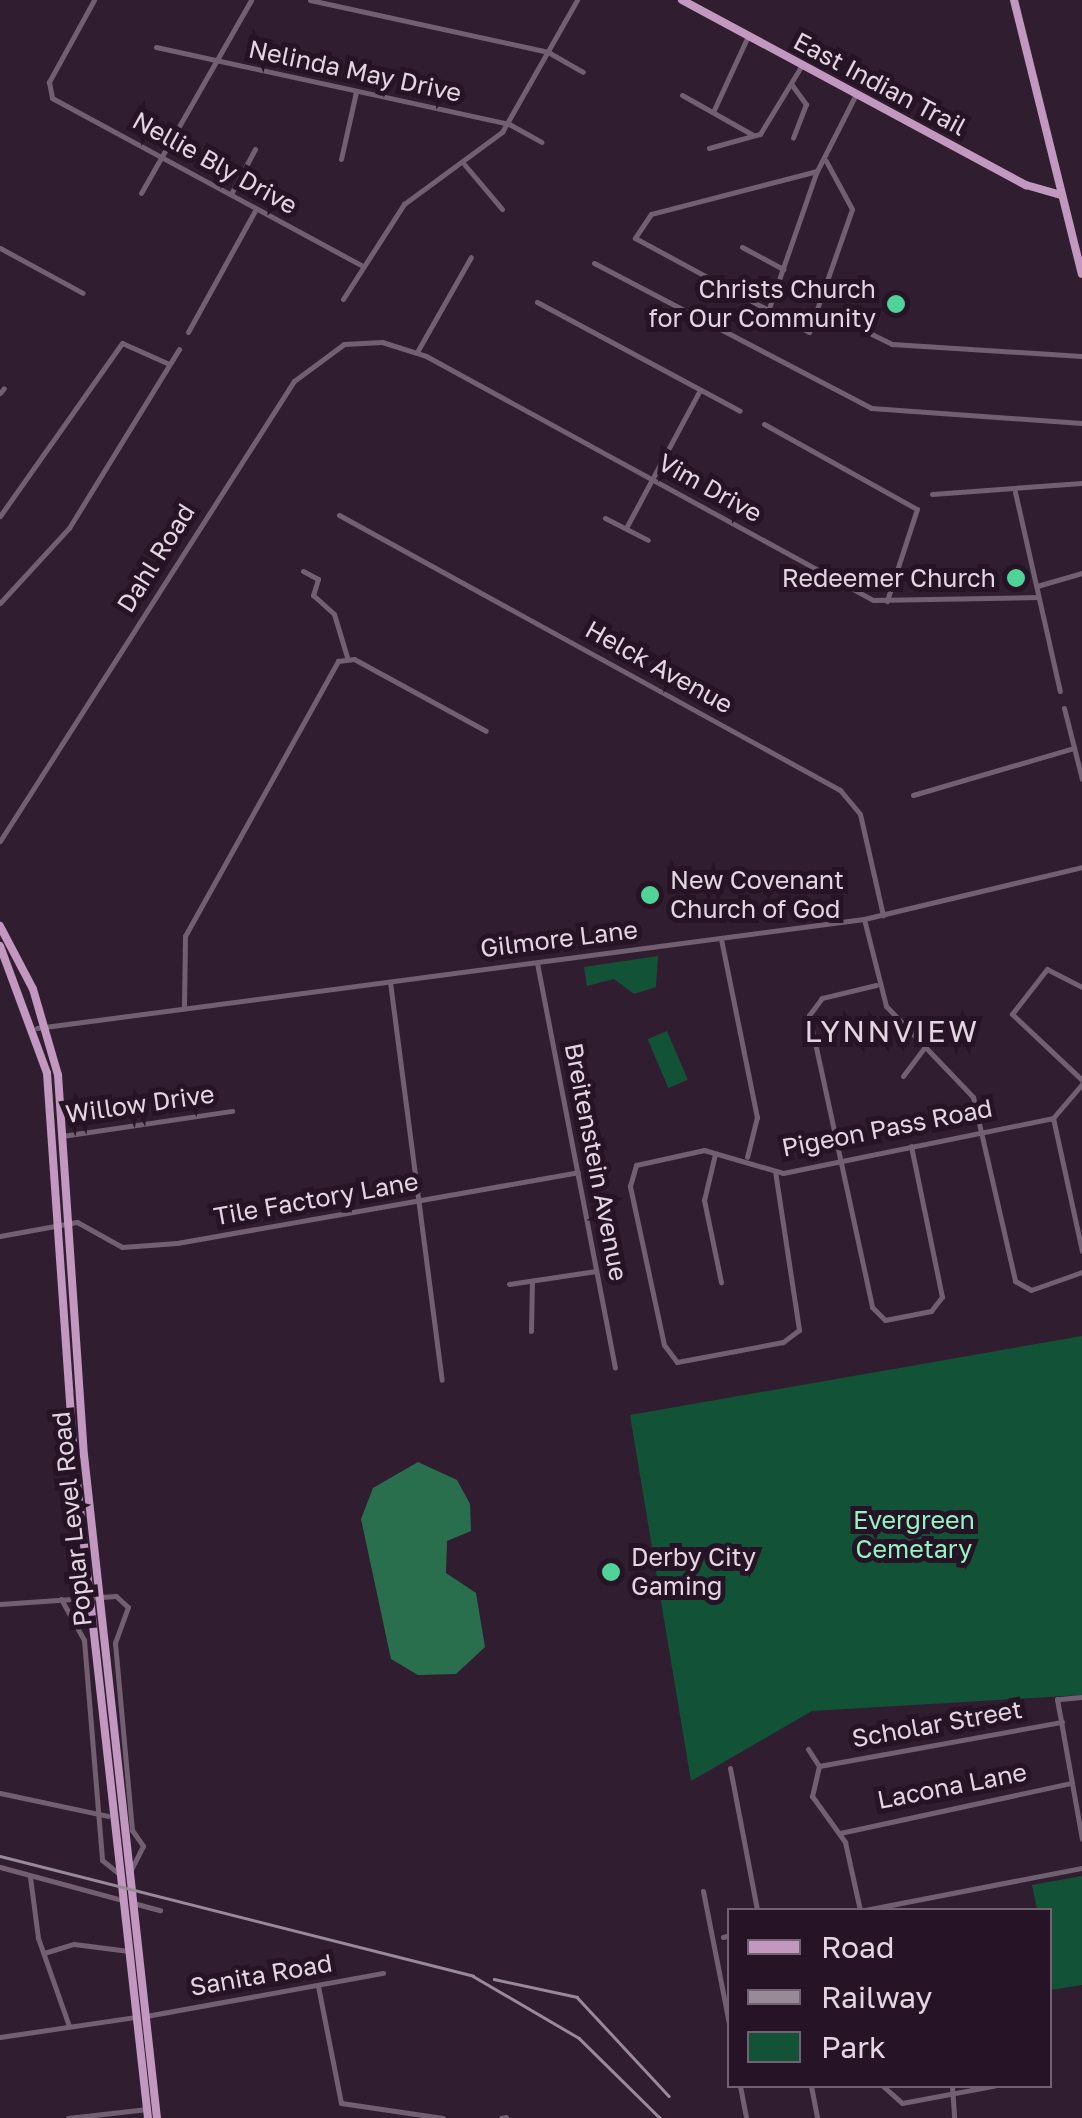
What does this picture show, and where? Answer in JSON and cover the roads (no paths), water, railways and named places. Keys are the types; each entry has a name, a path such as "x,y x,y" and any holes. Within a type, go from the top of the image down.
{"main road":[{"name":"East Indian Trail","path":"682,0 856,94 1062,195"},
{"path":"1014,0 1082,274"},
{"name":"Poplar Level Road","path":"0,926 48,1026 68,1223 97,1623 139,2005 158,2118"},
{"name":"Poplar Level Road","path":"0,946 37,1028 58,1136 58,1226 95,1597"},
{"name":"Poplar Level Road","path":"141,2017 147,2114"}],"street":[{"name":"Nellie Bly Drive","path":"94,0 50,94 363,266"},
{"path":"141,193 252,0"},
{"path":"310,0 548,52 583,72"},
{"path":"343,298 404,204 464,164 506,124 577,0"},
{"path":"714,112 748,36"},
{"name":"Nelinda May Drive","path":"156,47 506,124 542,142"},
{"path":"709,148 755,137 792,86 802,65"},
{"path":"792,86 806,104 793,138"},
{"path":"342,160 356,92"},
{"path":"767,314 817,171 826,162 856,94"},
{"path":"682,95 755,137"},
{"path":"231,194 255,149"},
{"path":"817,171 646,216 635,238 767,314 812,328 852,209 826,162"},
{"path":"464,164 502,209"},
{"path":"188,332 256,209"},
{"path":"742,247 783,269"},
{"path":"0,248 83,293"},
{"path":"416,352 471,257"},
{"path":"594,263 871,408 1082,423"},
{"path":"536,302 740,411"},
{"path":"835,316 892,344 1082,356"},
{"path":"0,516 122,342 169,364"},
{"name":"Vim Drive","path":"378,342 416,352 888,601 1038,597"},
{"name":"Dahl Road","path":"0,840 294,381 334,347 378,342"},
{"path":"0,602 69,528 179,350"},
{"path":"626,528 700,390"},
{"path":"764,424 916,507 888,601"},
{"path":"932,494 1015,492 1082,483"},
{"path":"1015,492 1060,691"},
{"name":"Helck Avenue","path":"339,515 840,790 860,814 883,915"},
{"path":"605,518 648,540"},
{"path":"184,1007 186,934 346,657 334,614 313,595 318,579 303,570"},
{"path":"1037,586 1082,573"},
{"path":"346,657 486,731"},
{"path":"1064,708 1082,779"},
{"path":"914,795 1074,748"},
{"name":"Gilmore Lane","path":"37,1028 864,919 1082,867"},
{"path":"864,919 876,984 890,1012 965,1082 982,1130 1014,1280 1027,1290 1051,1286 1082,1272"},
{"path":"720,939 757,1117 747,1158"},
{"name":"Breitenstein Avenue","path":"537,963 615,1368"},
{"path":"1082,987 1047,970 1012,1014 1082,1082 1054,1118 1082,1252"},
{"path":"390,982 442,1380"},
{"path":"876,984 822,998 810,1012 872,1307 885,1320 934,1310 942,1293 912,1146"},
{"path":"903,1076 926,1046"},
{"name":"Willow Drive","path":"58,1136 232,1111"},
{"name":"Pigeon Pass Road","path":"775,1171 800,1323 776,1344 684,1363 667,1355 632,1170 715,1152 747,1158 775,1171 1054,1118"},
{"path":"715,1152 704,1200 721,1282"},
{"name":"Tile Factory Lane","path":"68,1223 93,1225 132,1248 578,1172"},
{"path":"0,1236 68,1223"},
{"path":"508,1284 596,1272"},
{"path":"531,1331 532,1281"},
{"path":"0,1604 61,1599 95,1597 128,1608 115,1642 131,1815 143,1854 136,1870 120,1874 102,1860 104,1816 84,1640 61,1599"},
{"path":"1082,1697 1057,1698 1082,1839"},
{"name":"Scholar Street","path":"819,1766 1062,1722"},
{"path":"808,1749 819,1766 812,1796 840,1833 861,1908"},
{"path":"730,1768 757,1908"},
{"name":"Lacona Lane","path":"840,1833 1072,1783"},
{"path":"0,1793 104,1816 131,1815"},
{"path":"0,1867 160,1910"},
{"path":"872,1908 1082,1868"},
{"path":"30,1877 44,1953 68,2026"},
{"path":"703,1890 727,2014"},
{"path":"44,1953 101,1943 149,1952"},
{"name":"Sanita Road","path":"0,2038 383,1973"},
{"path":"318,1986 340,2103 443,2118"},
{"path":"740,2088 746,2118"},
{"path":"811,2088 817,2118"},
{"path":"885,2088 902,2102 983,2088"},
{"path":"952,2088 954,2118"},
{"path":"68,2118 147,2114"}],"railway":[{"path":"0,1856 473,1976 579,2038 660,2118"},
{"path":"494,1979 577,1997 669,2096"}],"place":[{"name":"Christs Church for Our Community","path":"896,304"},
{"name":"Redeemer Church","path":"1016,578"},
{"name":"New Covenant Church of God","path":"650,895"},
{"name":"Derby City Gaming","path":"611,1572"}],"district":[{"name":"LYNNVIEW","path":"892,1031"}],"park label":[{"name":"Evergreen Cemetary","path":"914,1536"}]}
